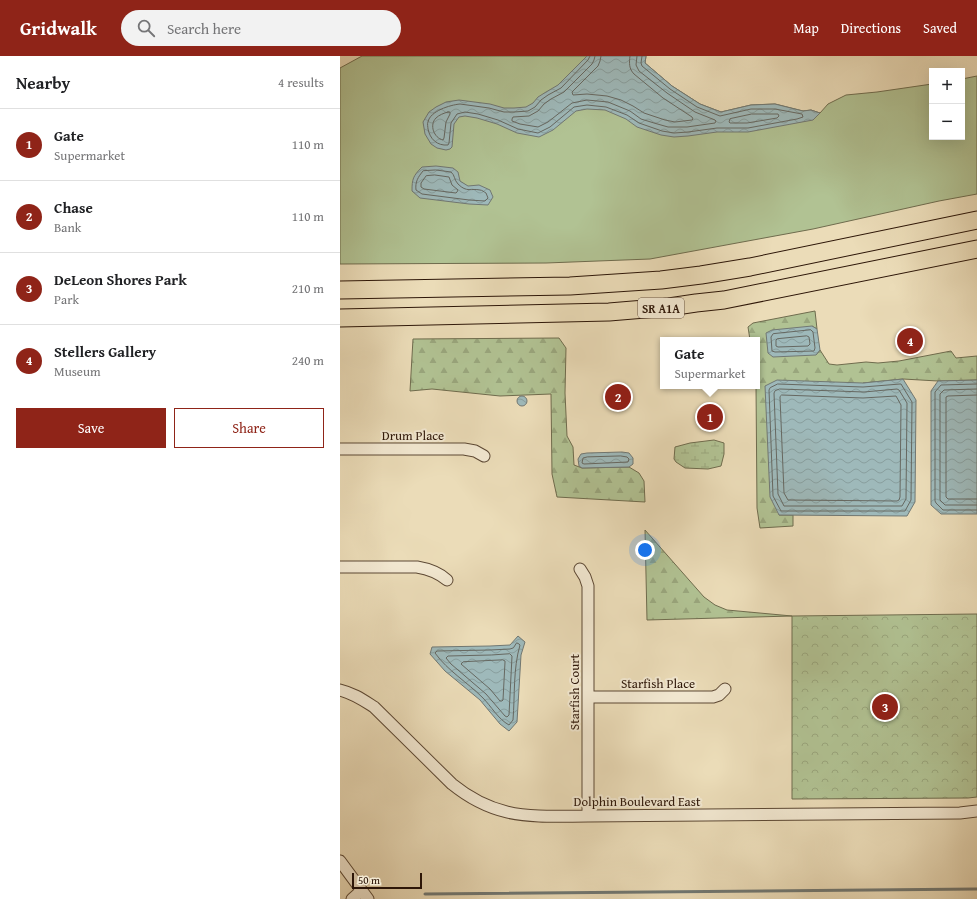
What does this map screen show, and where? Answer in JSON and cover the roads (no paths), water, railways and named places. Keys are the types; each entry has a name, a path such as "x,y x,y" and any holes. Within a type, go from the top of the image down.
{"main road":[{"name":"SR A1A","path":"340,290 570,286 661,280 750,267 977,220"},
{"name":"SR A1A","path":"340,318 609,312 669,307 724,300 977,249"},
{"path":"340,296 364,296 390,289"}],"street":[{"name":"Drum Place","path":"340,449 464,449 475,451 484,456"},
{"path":"340,567 417,567 438,573 447,580"},
{"name":"Starfish Court","path":"580,569 588,586 588,816"},
{"name":"Starfish Place","path":"588,697 713,697 719,695 725,689"},
{"name":"Dolphin Boulevard East","path":"340,690 361,698 374,707 452,784 468,796 497,809 517,814 588,816 977,812"},
{"path":"340,861 364,895 352,899"}],"water":[{"path":"587,56 646,56 645,63 672,86 700,104 721,112 751,105 775,104 803,111 811,110 820,113 813,120 748,132 717,132 674,137 661,135 637,127 626,119 605,110 587,109 576,111 553,130 539,137 517,133 497,124 465,116 459,117 454,124 452,147 446,150 437,148 431,144 425,134 423,122 429,112 446,102 459,100 490,104 504,108 526,107 533,103 538,97 558,85"},
{"path":"436,166 453,168 458,172 460,181 468,186 479,185 490,190 493,197 488,205 420,198 412,191 412,183 414,178 422,167"},
{"path":"812,326 817,329 820,350 816,355 773,357 768,353 766,333 772,330"},
{"path":"903,379 916,400 915,502 907,516 779,515 770,497 765,386 777,380 863,383"},
{"path":"977,380 977,514 941,514 931,505 931,391 938,381"},
{"path":"520,396 524,396 526,397 526,405 520,406 517,403 517,399"},
{"path":"629,453 633,458 633,464 629,467 582,468 579,466 578,459 581,454"},
{"path":"518,636 525,642 521,655 517,722 509,731 500,724 480,700 445,671 430,654 432,647 510,645"}],"waterway":[{"path":"425,894 977,889"}],"place":[{"name":"Stellers Gallery","path":"910,341"},
{"name":"Chase","path":"618,397"},
{"name":"Gate","path":"710,417"},
{"name":"DeLeon Shores Park","path":"885,707"}]}
